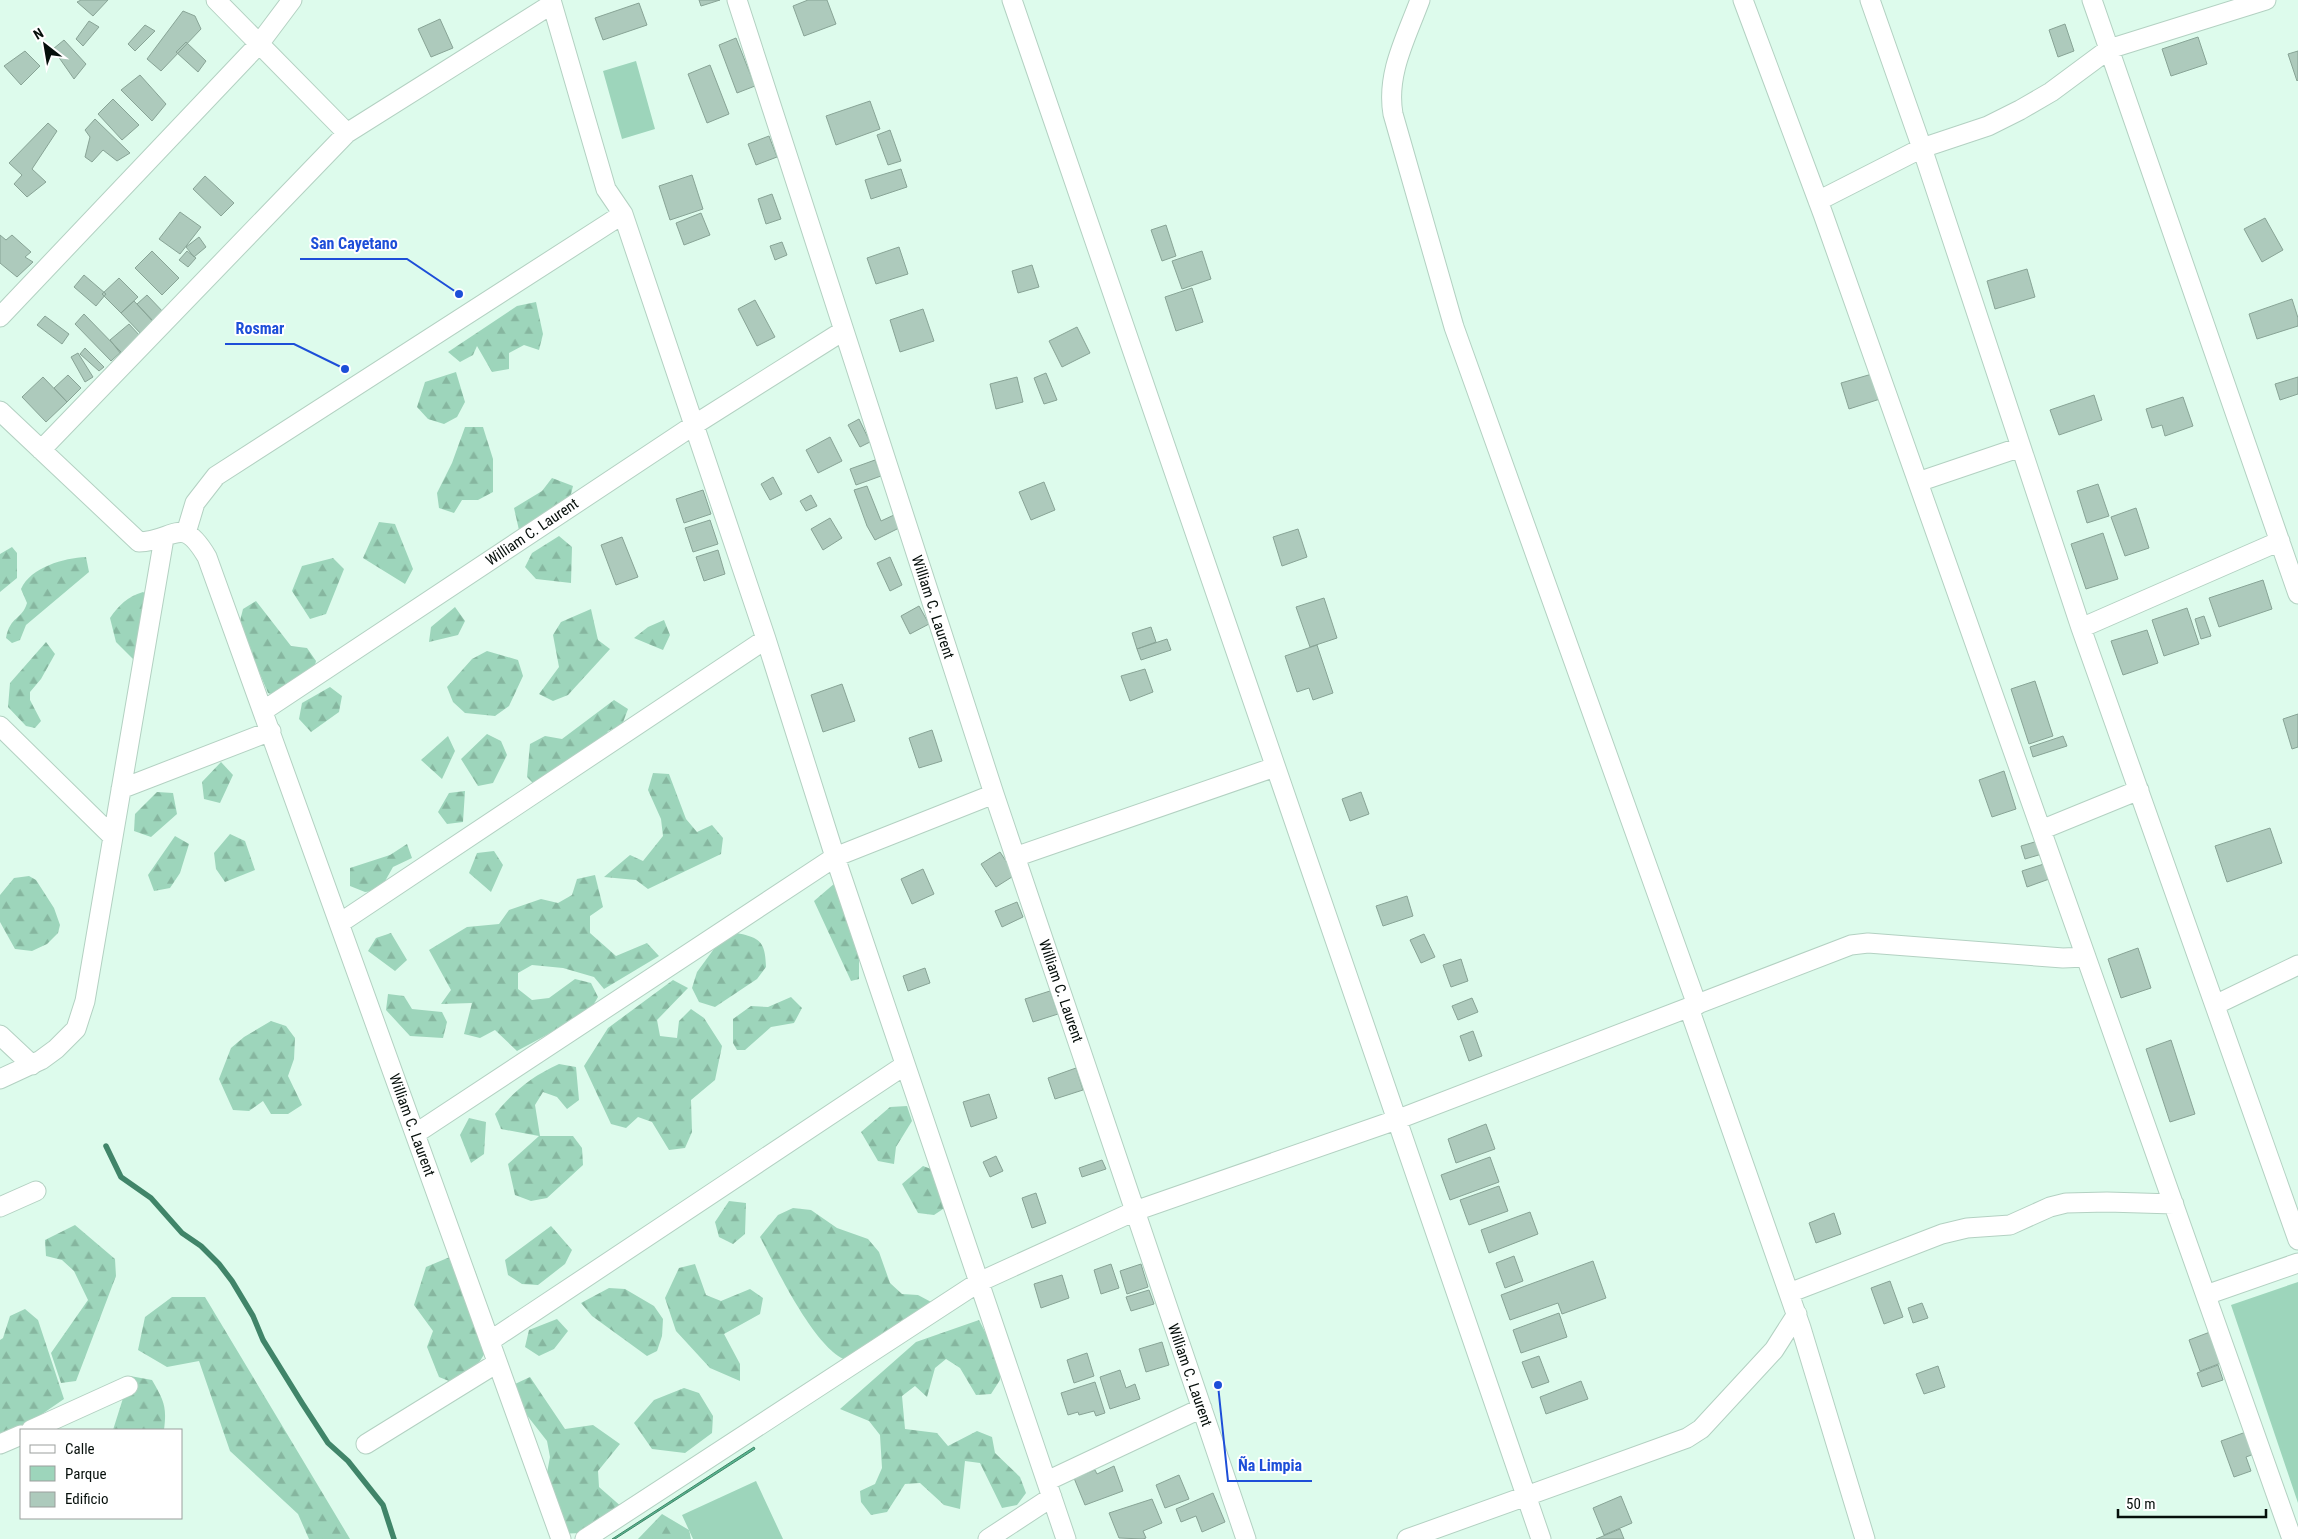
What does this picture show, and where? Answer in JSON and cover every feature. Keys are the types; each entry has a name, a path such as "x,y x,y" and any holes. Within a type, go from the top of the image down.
{"street":[{"path":"216,0 347,133"},
{"path":"0,317 259,44 292,0"},
{"path":"737,0 843,331"},
{"path":"1012,0 1541,1539"},
{"path":"1420,0 1393,75 1390,96 1393,114 1454,327 1693,1007 1796,1314 1865,1539"},
{"path":"1743,0 1818,201 2292,1539"},
{"path":"1870,0 1922,148 2081,628 2298,1240"},
{"path":"2092,0 2298,594"},
{"path":"1818,201 1922,148 1988,126 2020,110 2051,92 2109,49 2266,0"},
{"path":"41,450 347,133 551,2 606,189 623,214 766,639 835,857 1066,1539"},
{"path":"0,411 139,542 164,538 174,532 186,533 195,503 216,476 623,214"},
{"name":"William C. Laurent","path":"263,711 694,425 843,331 994,794 1246,1539"},
{"path":"1918,482 2021,447"},
{"name":"William C. Laurent","path":"186,533 198,542 214,573 561,1539"},
{"path":"0,1079 32,1065 56,1049 76,1029 85,1001 164,538"},
{"path":"2081,628 2280,541"},
{"path":"340,923 766,639"},
{"path":"0,726 113,836"},
{"path":"121,789 271,731"},
{"path":"1016,857 1275,767"},
{"path":"2041,830 2139,790"},
{"path":"415,1134 835,857 994,794"},
{"path":"585,1539 979,1282 1135,1211 1396,1120 1851,946 1868,943 2063,958 2086,957"},
{"path":"2215,1005 2298,965"},
{"path":"0,1035 32,1065"},
{"path":"490,1342 905,1065"},
{"path":"0,1207 36,1191"},
{"path":"1789,1293 1942,1234 1967,1228 2010,1225 2050,1207 2066,1204 2107,1202 2174,1204"},
{"path":"2206,1295 2298,1263"},
{"path":"1407,1539 1687,1438 1701,1429 1774,1350 1796,1314"},
{"path":"366,1444 498,1363"},
{"path":"33,1429 128,1386"},
{"path":"988,1539 1049,1489 1202,1408"},
{"path":"0,1444 20,1435"}],"green space":[{"path":"636,61 655,129 622,139 603,71"},
{"path":"536,302 543,334 539,350 524,345 509,353 509,369 492,372 477,346 473,355 460,362 448,352 517,306"},
{"path":"456,372 465,402 457,417 444,424 428,419 417,407 425,382"},
{"path":"465,427 483,427 493,459 493,492 478,500 462,500 454,513 439,508 437,493 452,463"},
{"path":"552,478 573,486 569,502 521,539 514,508 542,491"},
{"path":"379,522 395,524 413,569 405,584 363,558"},
{"path":"559,536 572,547 571,583 536,579 525,567 532,553"},
{"path":"12,547 17,553 17,578 0,592 0,554"},
{"path":"86,557 89,572 26,625 20,640 12,643 6,638 10,626 22,613 27,603 21,589 26,581 40,569 49,565 68,559"},
{"path":"333,558 344,569 326,614 310,619 292,591 302,566"},
{"path":"143,592 150,596 134,660 116,642 110,618 124,602 132,596"},
{"path":"256,601 291,646 307,648 316,661 312,677 287,699 268,693 239,625 243,609"},
{"path":"455,607 465,621 458,635 429,642 431,627"},
{"path":"591,609 598,640 610,649 568,695 553,701 539,694 559,667 553,635 561,622"},
{"path":"664,620 670,635 663,650 634,638 648,627"},
{"path":"46,642 55,654 41,679 30,692 30,700 41,721 35,728 26,726 8,707 10,683"},
{"path":"487,651 518,660 523,676 509,706 495,716 465,713 453,702 447,687 472,659"},
{"path":"330,687 342,696 339,712 311,732 299,719 302,703"},
{"path":"614,700 628,709 622,725 608,731 594,759 538,788 527,777 530,744 545,736 562,739"},
{"path":"487,734 501,741 507,755 493,783 478,786 461,759"},
{"path":"448,736 455,751 442,779 421,760"},
{"path":"221,762 233,775 220,803 204,799 202,782"},
{"path":"653,773 669,774 686,819 697,832 712,825 723,838 721,854 648,889 636,880 604,877 630,855 643,861 663,836 661,819 648,790"},
{"path":"465,791 463,822 447,824 438,812 449,793"},
{"path":"157,792 173,793 177,814 151,837 134,831 135,814"},
{"path":"230,834 245,841 255,870 225,882 216,869 214,853"},
{"path":"175,836 189,844 180,873 170,888 154,891 148,875"},
{"path":"407,844 412,858 393,867 380,890 365,892 350,886 350,868 390,855"},
{"path":"494,851 503,865 491,892 469,873 477,853"},
{"path":"595,875 603,907 590,916 590,933 616,956 647,943 659,956 604,989 594,977 563,968 532,965 518,973 518,989 532,1000 549,998 575,979 591,983 598,997 589,1012 517,1051 495,1030 480,1038 464,1034 472,1003 441,1004 451,990 429,950 467,927 499,924 509,910 541,899 558,903 572,895 577,879"},
{"path":"29,876 36,880 54,908 60,925 58,933 47,944 32,951 15,949 0,922 0,895 14,878"},
{"path":"835,883 859,911 859,979 851,981 814,901"},
{"path":"391,933 407,960 395,971 368,951 376,938"},
{"path":"737,933 752,937 760,942 763,947 766,967 757,979 715,1007 699,1002 692,988 697,972 722,938"},
{"path":"673,980 688,988 657,1020 660,1036 677,1038 679,1021 691,1009 704,1018 722,1046 715,1080 691,1100 692,1132 685,1148 669,1150 652,1122 638,1117 626,1128 611,1124 584,1066 608,1028"},
{"path":"388,994 404,996 412,1009 442,1012 447,1022 443,1038 410,1036 386,1010"},
{"path":"791,997 802,1008 794,1023 771,1027 745,1050 737,1050 733,1043 733,1019 751,1006 768,1007"},
{"path":"271,1021 286,1026 295,1038 294,1059 288,1076 302,1105 288,1114 271,1114 263,1101 249,1111 233,1110 219,1079 231,1048 244,1037"},
{"path":"559,1064 576,1067 579,1100 567,1109 557,1097 543,1092 535,1105 540,1136 573,1136 582,1148 583,1165 547,1198 531,1201 515,1195 508,1164 539,1136 501,1129 495,1114 524,1085"},
{"path":"907,1106 912,1121 896,1147 894,1164 878,1161 861,1132 890,1107"},
{"path":"469,1118 486,1122 484,1154 471,1163 460,1135"},
{"path":"923,1166 939,1172 949,1205 934,1215 918,1213 902,1184"},
{"path":"729,1201 746,1203 745,1234 733,1244 719,1237 715,1222"},
{"path":"793,1208 811,1210 837,1228 868,1239 879,1252 890,1283 902,1294 918,1295 933,1303 939,1320 888,1351 854,1361 841,1358 827,1347 813,1330 787,1288 760,1237 778,1215"},
{"path":"75,1225 115,1259 116,1276 76,1381 61,1383 51,1353 88,1300 74,1271 62,1260 46,1256 45,1240"},
{"path":"551,1226 572,1250 565,1264 538,1285 522,1284 508,1275 505,1260"},
{"path":"457,1254 470,1261 477,1276 484,1301 489,1343 480,1361 471,1371 454,1383 439,1377 427,1347 433,1331 414,1305 426,1267"},
{"path":"695,1264 706,1295 721,1301 750,1289 763,1298 760,1314 724,1334 740,1364 740,1381 710,1368 676,1331 665,1298 679,1268"},
{"path":"2298,1282 2298,1503 2231,1305"},
{"path":"609,1288 625,1289 654,1306 663,1319 662,1336 657,1351 647,1356 592,1316 581,1303"},
{"path":"172,1297 205,1297 350,1539 309,1539 298,1514 230,1451 199,1361 167,1367 138,1350 145,1317"},
{"path":"25,1309 38,1320 64,1399 10,1436 0,1439 0,1340 3,1338 10,1316"},
{"path":"557,1319 568,1331 554,1349 539,1356 525,1347 529,1330"},
{"path":"979,1320 1001,1363 1000,1380 991,1394 976,1395 960,1368 946,1359 935,1368 927,1397 915,1386 902,1396 905,1429 937,1433 948,1446 977,1431 992,1437 995,1453 1020,1477 1026,1493 1017,1505 1002,1508 980,1463 965,1461 960,1509 944,1505 920,1483 905,1484 887,1512 871,1515 861,1502 860,1491 875,1484 882,1468 880,1435 869,1421 840,1409 916,1342"},
{"path":"130,1376 152,1380 164,1404 164,1429 113,1429"},
{"path":"530,1377 565,1429 593,1425 620,1444 598,1471 599,1487 623,1508 580,1533 558,1534 541,1505 550,1457 547,1441 515,1400 515,1384"},
{"path":"684,1388 699,1393 713,1416 712,1433 685,1453 652,1449 634,1423 654,1400"},
{"path":"756,1481 783,1539 693,1539 682,1515"},
{"path":"662,1514 689,1530 691,1539 638,1539"}],"water":[{"path":"754,1447 755,1449 615,1539 612,1539"}],"building":[{"path":"81,0 108,0 93,16 77,2"},
{"path":"699,0 720,0 701,6"},
{"path":"808,0 827,0 836,24 804,36 793,6"},
{"path":"639,3 647,25 603,40 595,18"},
{"path":"183,11 195,16 201,29 161,71 147,59"},
{"path":"440,19 453,48 431,57 418,29"},
{"path":"89,21 99,27 83,46 76,39"},
{"path":"2065,24 2074,51 2058,57 2049,30"},
{"path":"145,25 155,31 135,51 128,44"},
{"path":"2198,37 2207,64 2171,76 2162,49"},
{"path":"736,38 755,86 737,93 719,45"},
{"path":"64,40 86,64 74,79 53,49"},
{"path":"186,42 206,61 198,72 176,52"},
{"path":"25,51 40,66 21,85 4,66"},
{"path":"2298,51 2298,80 2297,81 2288,54"},
{"path":"710,65 729,114 707,123 688,74"},
{"path":"140,75 166,104 152,121 121,90"},
{"path":"113,99 139,125 122,140 98,114"},
{"path":"870,101 880,129 836,145 826,116"},
{"path":"95,119 130,153 117,161 103,150 92,162 85,157 90,137 85,130"},
{"path":"48,123 57,131 32,169 46,182 27,197 14,184 22,175 9,163"},
{"path":"890,130 901,161 888,165 877,135"},
{"path":"769,136 777,157 756,165 748,144"},
{"path":"901,169 907,187 871,199 865,180"},
{"path":"692,175 703,209 670,220 659,186"},
{"path":"205,176 234,203 221,216 193,189"},
{"path":"772,194 781,219 766,224 758,199"},
{"path":"180,212 201,227 180,254 159,239"},
{"path":"701,213 710,235 684,245 676,223"},
{"path":"2265,218 2283,250 2262,262 2244,229"},
{"path":"1166,225 1176,256 1162,261 1151,230"},
{"path":"0,235 6,240 12,235 31,252 25,257 33,262 17,277 0,263"},
{"path":"199,237 206,247 194,257 186,247"},
{"path":"782,242 787,255 775,260 770,246"},
{"path":"899,247 908,274 876,284 867,258"},
{"path":"152,251 179,278 162,295 135,268"},
{"path":"187,251 196,258 188,267 179,260"},
{"path":"1202,251 1211,279 1182,289 1172,261"},
{"path":"1032,265 1039,287 1018,293 1012,271"},
{"path":"2027,269 2035,297 1995,309 1987,281"},
{"path":"84,275 106,294 96,306 74,287"},
{"path":"119,278 138,297 121,313 102,294"},
{"path":"1192,288 1203,322 1176,331 1165,297"},
{"path":"147,295 166,315 155,324 137,304"},
{"path":"2292,299 2298,318 2298,326 2257,339 2249,314"},
{"path":"755,300 775,337 757,346 738,309"},
{"path":"134,301 156,324 143,336 121,313"},
{"path":"923,309 934,341 900,352 890,320"},
{"path":"84,314 121,352 111,361 75,324"},
{"path":"45,316 69,334 62,344 37,325"},
{"path":"129,324 141,337 121,354 110,340"},
{"path":"1077,327 1090,353 1062,367 1049,341"},
{"path":"85,348 104,367 99,371 80,354"},
{"path":"78,353 93,377 85,382 71,357"},
{"path":"1046,373 1057,400 1044,404 1034,378"},
{"path":"1872,374 1880,399 1849,409 1841,383"},
{"path":"68,375 81,388 67,402 54,388"},
{"path":"43,377 67,402 46,422 22,397"},
{"path":"1017,377 1023,402 996,409 990,384"},
{"path":"2298,377 2298,394 2280,400 2275,384"},
{"path":"2094,395 2102,420 2059,435 2050,410"},
{"path":"2183,397 2193,426 2165,436 2162,425 2152,428 2146,409"},
{"path":"859,419 870,442 860,447 848,425"},
{"path":"830,437 842,461 818,473 806,450"},
{"path":"875,460 881,476 856,485 850,469"},
{"path":"773,477 782,494 770,500 761,484"},
{"path":"1044,482 1055,510 1031,520 1019,492"},
{"path":"2098,484 2109,516 2087,523 2077,491"},
{"path":"867,486 881,521 894,515 901,527 875,540 867,526 854,490"},
{"path":"703,490 711,514 684,523 676,499"},
{"path":"811,495 817,506 806,511 800,501"},
{"path":"2136,508 2149,548 2125,556 2111,517"},
{"path":"830,518 842,538 823,550 811,529"},
{"path":"710,520 718,544 693,552 685,528"},
{"path":"1298,529 1307,557 1282,566 1273,537"},
{"path":"2103,533 2118,579 2086,589 2071,544"},
{"path":"622,537 638,577 616,585 601,545"},
{"path":"718,550 725,574 704,581 696,557"},
{"path":"890,557 902,585 890,591 877,563"},
{"path":"2263,580 2272,609 2219,627 2209,598"},
{"path":"1324,598 1337,638 1310,647 1296,607"},
{"path":"919,606 929,624 910,634 901,616"},
{"path":"2187,608 2199,644 2164,656 2152,620"},
{"path":"2204,616 2211,636 2201,639 2195,619"},
{"path":"1151,627 1156,642 1137,649 1132,633"},
{"path":"2147,630 2158,663 2123,675 2111,641"},
{"path":"1167,639 1171,650 1141,660 1137,649"},
{"path":"1317,645 1333,693 1313,700 1309,688 1297,692 1285,656"},
{"path":"1145,669 1153,692 1130,701 1121,676"},
{"path":"2035,681 2053,736 2029,744 2011,689"},
{"path":"842,684 855,721 823,732 811,695"},
{"path":"2298,714 2298,747 2292,749 2283,719"},
{"path":"932,730 942,761 919,768 909,738"},
{"path":"2063,736 2067,746 2033,757 2030,747"},
{"path":"2004,771 2016,809 1992,817 1979,780"},
{"path":"1361,792 1369,814 1350,821 1342,799"},
{"path":"2270,828 2282,863 2227,882 2215,846"},
{"path":"2038,841 2042,854 2025,859 2021,846"},
{"path":"1000,852 1015,875 996,887 981,864"},
{"path":"2047,863 2052,878 2027,887 2022,871"},
{"path":"923,869 934,894 912,904 901,879"},
{"path":"1407,896 1413,916 1383,926 1376,906"},
{"path":"1017,902 1023,917 1002,927 995,911"},
{"path":"1424,934 1435,957 1421,963 1410,940"},
{"path":"2138,948 2151,988 2121,998 2108,959"},
{"path":"1461,959 1468,981 1451,987 1443,965"},
{"path":"925,968 930,983 908,991 903,976"},
{"path":"1050,991 1058,1014 1033,1022 1025,999"},
{"path":"1472,998 1478,1012 1458,1020 1452,1006"},
{"path":"1473,1031 1482,1056 1469,1061 1460,1036"},
{"path":"2171,1040 2195,1114 2170,1122 2146,1049"},
{"path":"1076,1068 1083,1090 1055,1099 1048,1078"},
{"path":"989,1094 997,1118 971,1127 963,1102"},
{"path":"1486,1124 1495,1149 1456,1163 1448,1139"},
{"path":"996,1156 1003,1171 990,1177 983,1162"},
{"path":"1490,1157 1499,1182 1450,1200 1441,1175"},
{"path":"1102,1160 1106,1169 1082,1177 1079,1168"},
{"path":"1499,1186 1508,1211 1469,1225 1460,1200"},
{"path":"1036,1193 1046,1223 1032,1228 1022,1198"},
{"path":"1530,1212 1538,1234 1489,1253 1481,1230"},
{"path":"1834,1213 1841,1234 1816,1243 1809,1223"},
{"path":"1514,1256 1523,1281 1505,1288 1496,1263"},
{"path":"1593,1261 1606,1298 1562,1314 1558,1303 1510,1320 1501,1295"},
{"path":"1111,1264 1119,1288 1101,1294 1094,1270"},
{"path":"1141,1264 1148,1287 1127,1294 1120,1271"},
{"path":"1062,1275 1069,1298 1041,1308 1034,1284"},
{"path":"1890,1281 1903,1317 1884,1324 1871,1288"},
{"path":"1149,1290 1154,1304 1131,1311 1126,1297"},
{"path":"1922,1303 1928,1318 1913,1323 1908,1308"},
{"path":"1559,1313 1567,1337 1521,1353 1513,1330"},
{"path":"2210,1332 2221,1363 2200,1371 2189,1340"},
{"path":"1162,1342 1169,1365 1146,1372 1139,1349"},
{"path":"1087,1353 1094,1376 1074,1383 1067,1360"},
{"path":"1539,1356 1549,1382 1532,1388 1522,1362"},
{"path":"2218,1365 2223,1380 2202,1387 2197,1373"},
{"path":"1938,1366 1945,1387 1924,1394 1916,1374"},
{"path":"1120,1370 1126,1388 1135,1384 1140,1399 1110,1409 1100,1377"},
{"path":"1581,1381 1588,1399 1546,1414 1540,1397"},
{"path":"1095,1382 1105,1413 1096,1416 1094,1411 1079,1415 1078,1412 1068,1415 1061,1393"},
{"path":"2246,1432 2254,1454 2246,1457 2251,1471 2234,1477 2221,1441"},
{"path":"1114,1466 1123,1491 1085,1505 1074,1478 1095,1470 1097,1474"},
{"path":"1179,1475 1189,1499 1165,1508 1156,1485"},
{"path":"1213,1493 1225,1522 1202,1532 1196,1516 1181,1522 1176,1509"},
{"path":"1621,1496 1632,1523 1604,1535 1593,1508"},
{"path":"1152,1499 1162,1523 1143,1531 1146,1538 1119,1538 1109,1513"},
{"path":"1620,1529 1624,1539 1596,1539"}],"waterway":[{"path":"106,1146 121,1177 151,1198 182,1233 201,1246 219,1264 232,1281 253,1316 263,1340 328,1443 348,1461 383,1505 394,1539"}],"place":[{"name":"San Cayetano","path":"459,294"},
{"name":"Rosmar","path":"345,369"},
{"name":"Ña Limpia","path":"1218,1385"}]}
